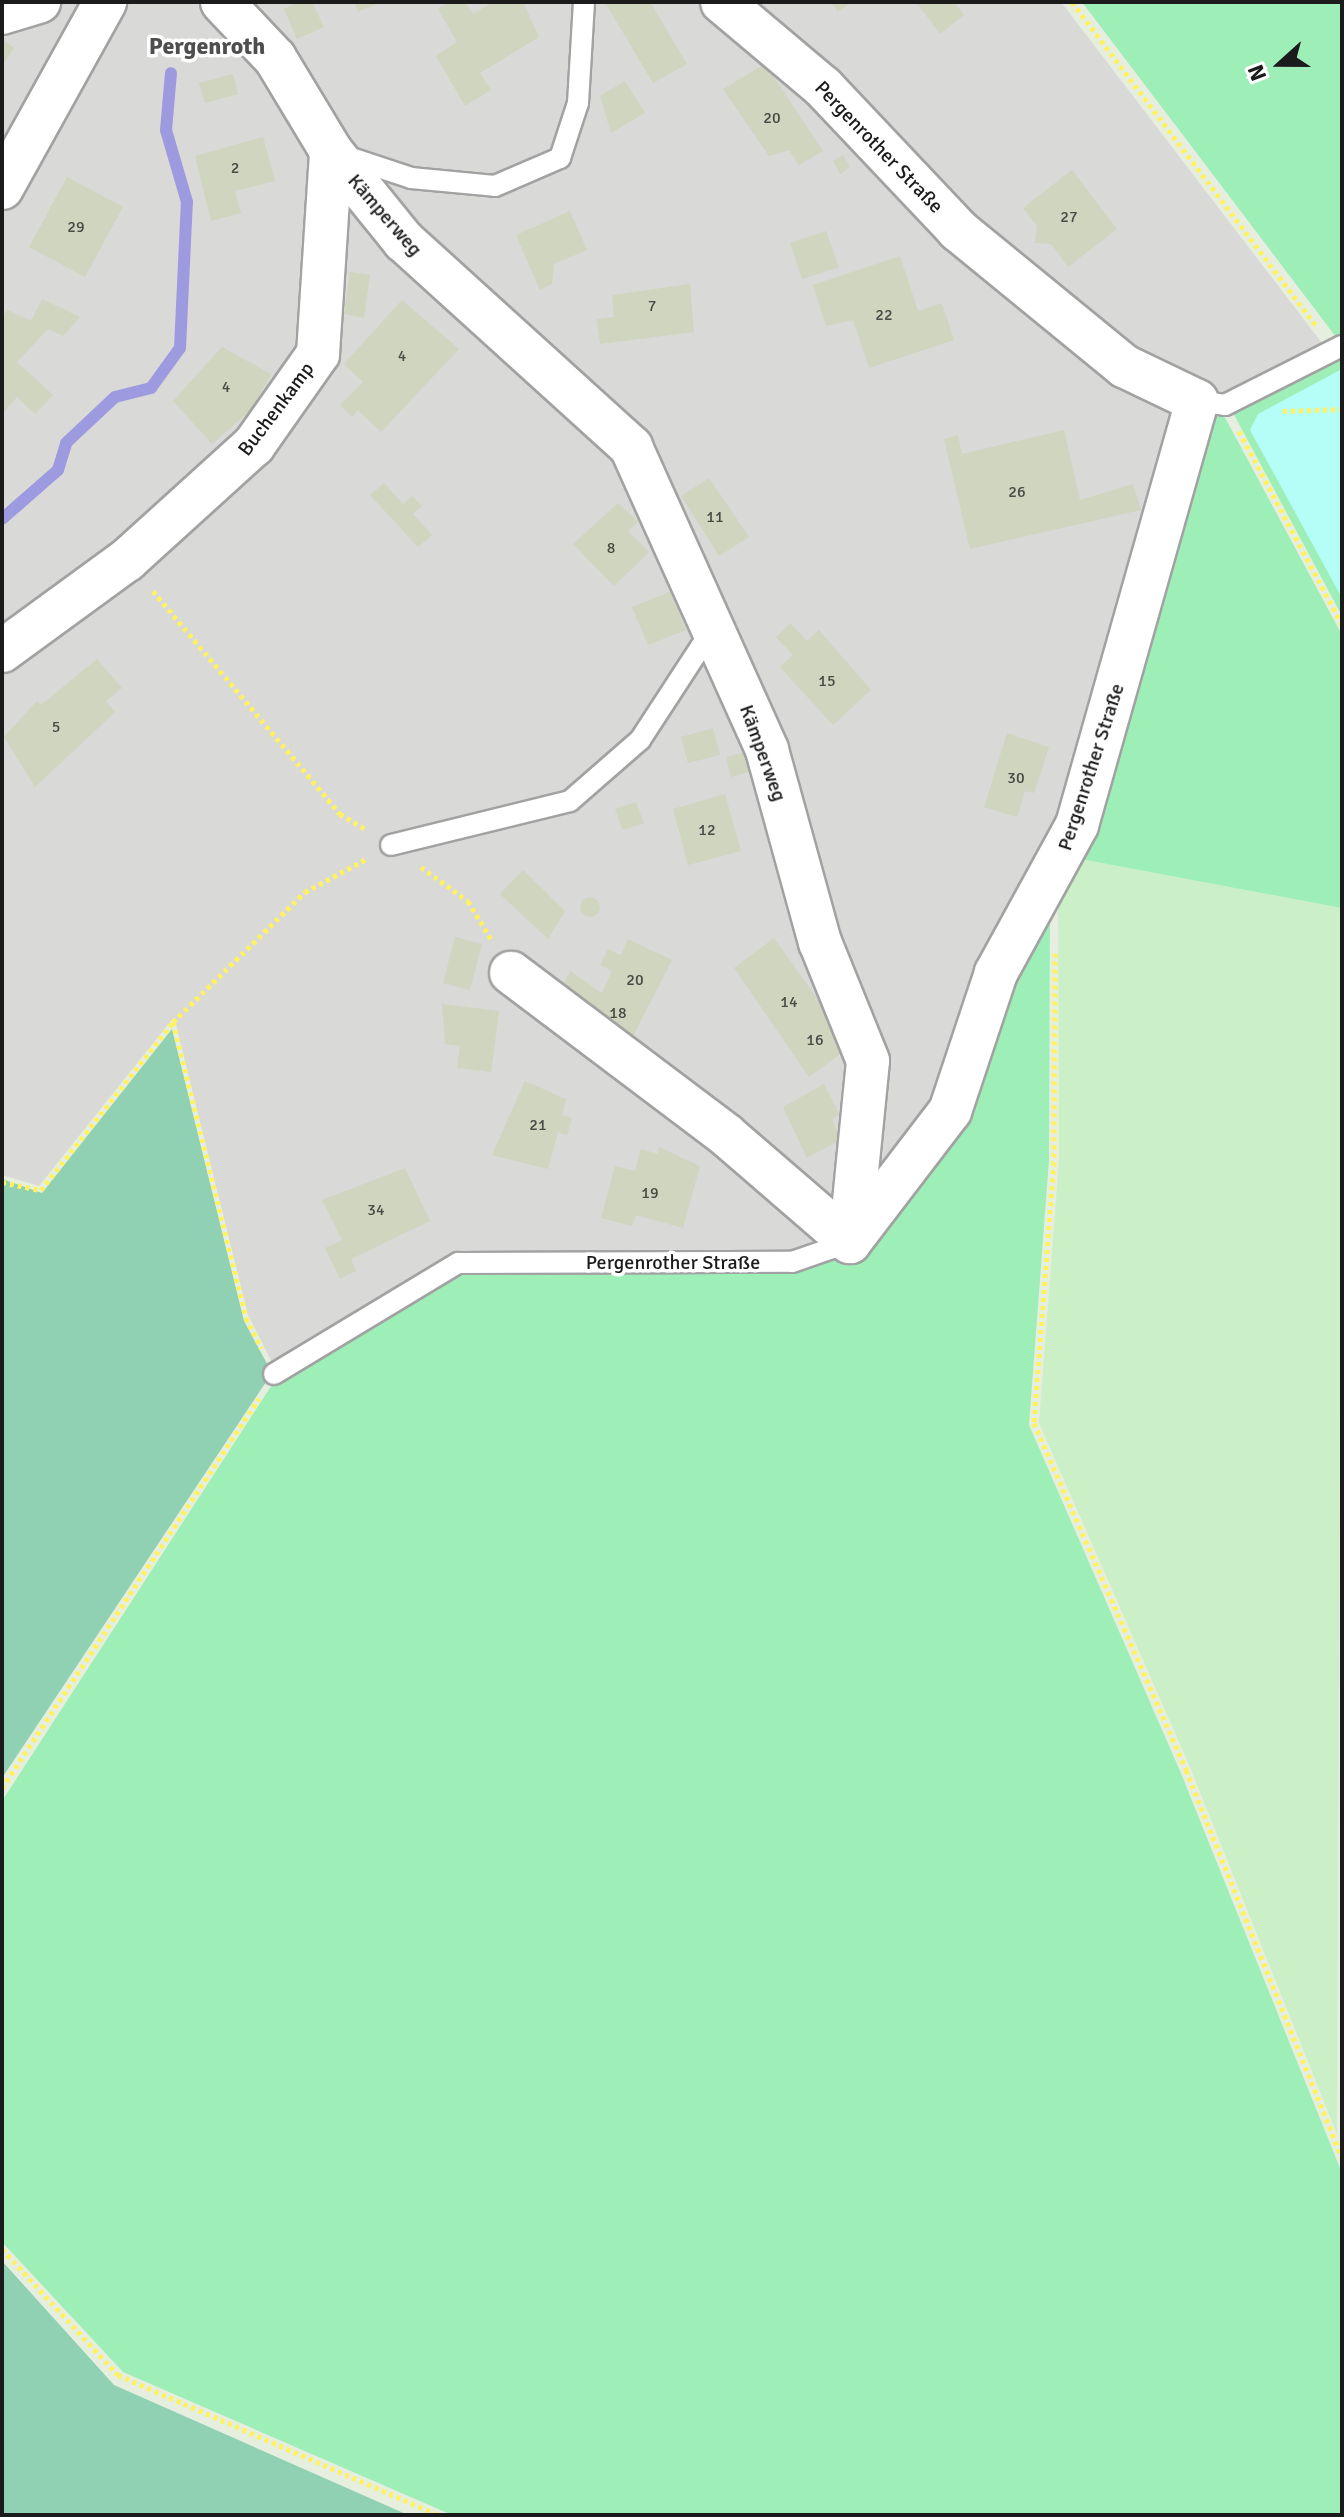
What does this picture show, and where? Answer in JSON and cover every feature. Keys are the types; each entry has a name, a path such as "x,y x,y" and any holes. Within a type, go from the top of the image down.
{"street":[{"path":"2,13 39,2"},
{"path":"2,188 105,2"},
{"name":"Kämperweg","path":"222,2 275,58 331,151 404,241 631,447 767,750 820,942 868,1061 850,1242"},
{"name":"Pergenrother Straße","path":"722,2 823,87 958,230 1124,366 1211,403 1077,825 996,973 950,1111 850,1242"},
{"name":"Buchenkamp","path":"2,651 127,560 254,445 318,354 331,151"},
{"path":"511,973 725,1134 850,1242"}],"lane":[{"path":"331,151 411,178 495,186 560,158 578,103 584,2"},
{"path":"1211,403 1338,348"},
{"path":"391,845 570,801 640,740 713,628"},
{"name":"Pergenrother Straße","path":"274,1374 458,1263 792,1262 850,1242"}],"path":[{"path":"1072,2 1338,348"},
{"path":"1211,403 1342,625"},
{"path":"127,560 340,814 391,845 468,901 511,973"},
{"path":"2,1182 41,1190 173,1022 305,892 391,845"},
{"path":"1054,940 1054,1162 1034,1423 1186,1770 1342,2159"},
{"path":"2,1788 274,1374 246,1318 173,1022"},
{"path":"1335,2141 1342,2138"},
{"path":"2,2249 118,2375 438,2515"}],"shaded area":[{"path":"2,2 1061,2 1325,347 1223,402 1074,823 946,1109 848,1241 276,1370 248,1315 174,1017 39,1186 2,1175"},
{"path":"1342,369 1342,598 1250,430 1258,414"}],"green space":[{"path":"1082,2 1342,2 1342,334 1336,337"},
{"path":"1342,358 1342,616 1232,411"},
{"path":"1200,410 1222,412 1342,635 1342,908 1070,857"},
{"path":"1070,857 1342,908 1337,2134 1190,1767 1039,1423 1059,1159 1058,884"},
{"path":"1050,893 1049,1160 1029,1425 1180,1771 1342,2173 1342,2515 452,2515 123,2372 2,2242 2,1801 277,1377 460,1268 793,1269 853,1248"},
{"path":"172,1029 244,1321 272,1373 2,1778 2,1179 42,1193"},
{"path":"2,2261 114,2385 408,2515 2,2515"}],"building":[{"path":"299,2 312,2 324,27 297,39 284,9"},
{"path":"354,2 382,2 358,12"},
{"path":"449,2 465,2 473,14 493,2 523,2 539,37 480,73 491,90 465,106 436,56 457,42 438,9"},
{"path":"650,2 687,64 653,83 606,4"},
{"path":"831,2 852,2 838,12"},
{"path":"916,2 954,2 964,15 940,34"},
{"path":"2,39 14,48 2,66"},
{"path":"765,64 823,151 799,165 789,150 769,156 723,89"},
{"path":"233,74 238,94 205,103 199,83"},
{"path":"625,81 645,113 611,133 600,96"},
{"path":"263,137 275,181 235,191 241,213 211,221 195,156"},
{"path":"843,155 850,167 840,174 833,161"},
{"path":"1072,170 1117,229 1068,267 1051,244 1035,243 1037,226 1023,208"},
{"path":"67,177 123,207 85,277 29,247"},
{"path":"570,211 587,250 554,264 552,284 540,290 516,235"},
{"path":"826,231 839,267 802,279 790,243"},
{"path":"900,256 918,311 942,303 954,340 869,368 853,320 826,326 813,285"},
{"path":"350,272 370,275 364,318 344,314"},
{"path":"690,284 694,332 600,344 597,319 614,317 612,295"},
{"path":"42,299 80,317 63,336 48,329 17,362 53,395 35,414 17,397 2,414 2,316 8,310 31,321"},
{"path":"402,300 459,349 381,432 358,410 352,417 340,405 363,382 344,364"},
{"path":"222,347 271,374 252,409 212,444 173,401"},
{"path":"1064,430 1080,500 1133,484 1141,510 970,549 944,439 958,435 962,454"},
{"path":"709,478 749,537 719,556 681,496"},
{"path":"384,483 403,504 412,496 422,506 413,514 432,535 418,547 370,495"},
{"path":"618,503 638,522 628,531 649,552 614,586 573,544"},
{"path":"670,592 686,630 648,645 632,607"},
{"path":"790,623 807,641 819,630 871,690 833,725 780,667 793,655 776,637"},
{"path":"97,659 122,688 106,701 115,712 35,787 4,737 37,701 41,705"},
{"path":"713,728 720,755 688,763 681,737"},
{"path":"1007,733 1049,747 1034,793 1025,791 1017,817 984,807"},
{"path":"746,752 752,771 731,777 726,757"},
{"path":"725,794 741,851 688,865 673,809"},
{"path":"636,802 644,823 623,830 615,809"},
{"path":"523,870 565,911 548,939 500,894"},
{"path":"586,897 594,897 600,907 594,917 586,917 580,911 580,903"},
{"path":"455,937 482,944 470,990 443,983"},
{"path":"774,938 851,1046 809,1077 734,968"},
{"path":"628,939 672,960 630,1042 561,990 570,971 602,993 612,971 600,965 608,949 621,955"},
{"path":"442,1004 499,1011 491,1072 457,1068 460,1046 445,1044"},
{"path":"525,1081 566,1099 562,1115 572,1118 567,1135 558,1132 548,1169 492,1155"},
{"path":"824,1084 840,1115 832,1119 840,1140 807,1158 783,1107"},
{"path":"659,1147 700,1166 683,1228 636,1215 632,1226 601,1218 615,1166 635,1171 641,1149 658,1154"},
{"path":"405,1168 430,1221 351,1259 356,1271 340,1279 325,1248 342,1240 322,1200"}],"waterway":[{"path":"2,519 58,470 66,443 115,397 151,388 180,348 187,202 166,130 171,73"}],"district":[{"name":"Pergenroth","path":"207,47"}]}
